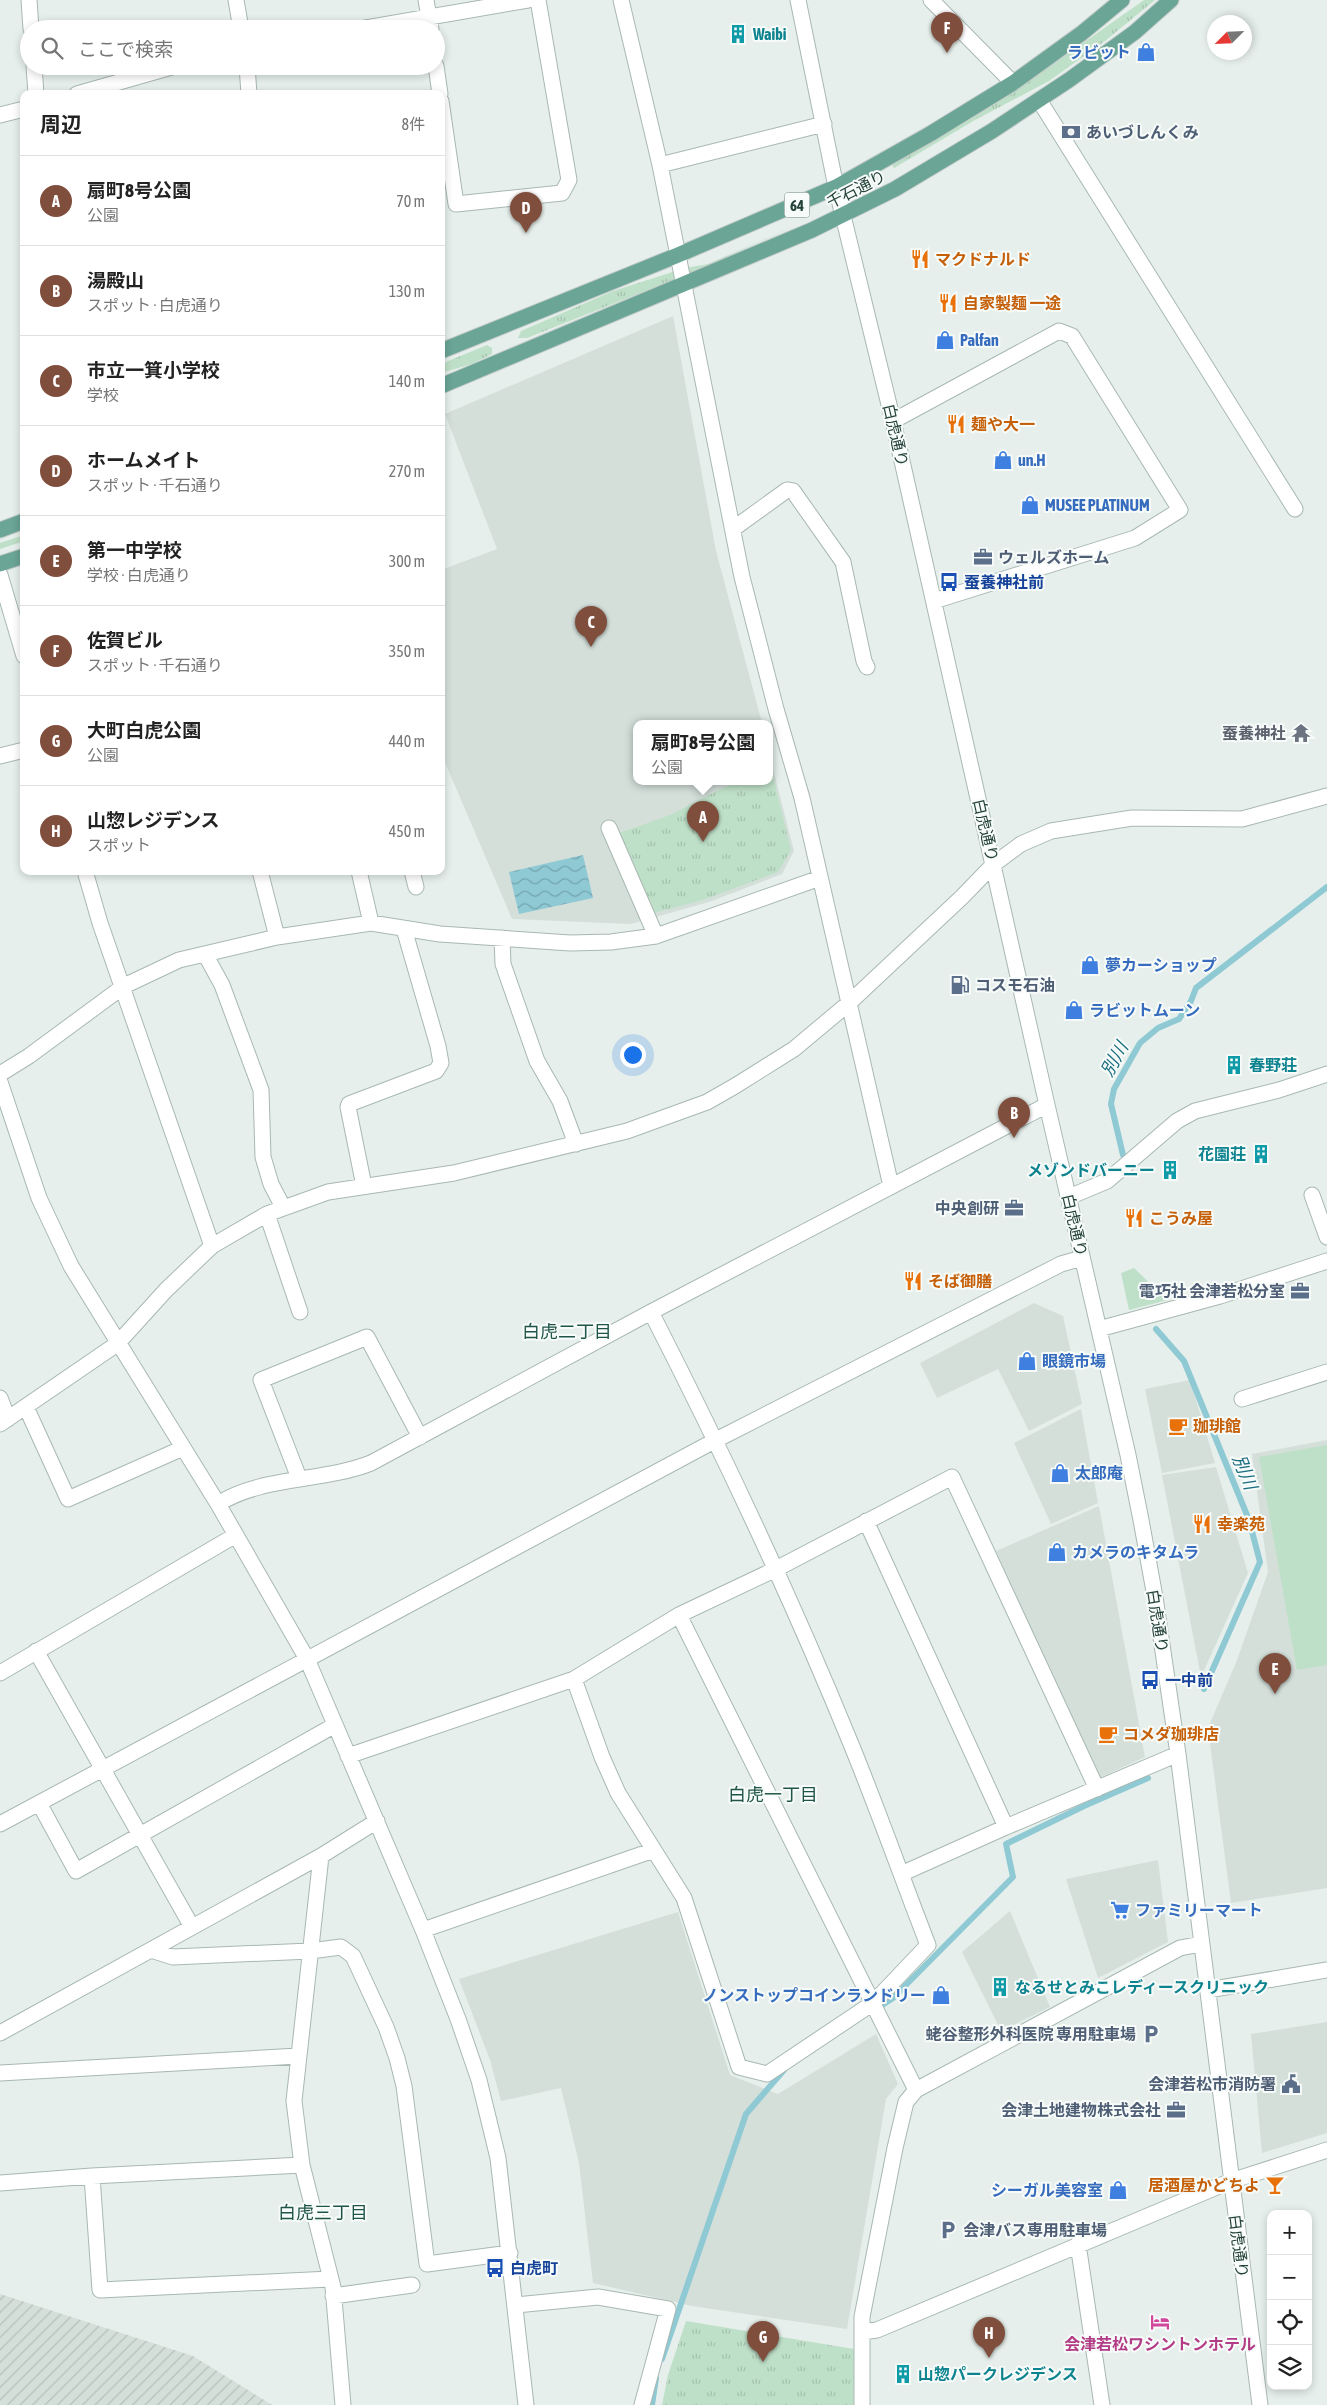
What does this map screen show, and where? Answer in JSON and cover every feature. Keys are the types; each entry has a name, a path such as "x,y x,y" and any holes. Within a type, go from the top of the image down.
{"main road":[{"name":"千石通り","path":"445,349 678,255 836,187 930,134 1013,83 1082,33 1122,0"},
{"name":"千石通り","path":"445,384 844,215 924,172 1039,100 1135,32 1171,0"},
{"path":"0,530 20,522"},
{"path":"0,564 20,557"}],"street":[{"path":"29,0 30,20"},
{"path":"236,0 239,20"},
{"path":"426,0 429,20"},
{"path":"439,20 489,4 528,0"},
{"path":"445,128 456,204 562,193 569,180 538,0"},
{"path":"621,0 660,165 749,607 802,798 891,1186"},
{"name":"白虎通り","path":"798,0 836,187 893,421 994,864 1047,1105 1128,1455 1156,1597 1178,1754 1260,2405"},
{"path":"931,0 1013,83"},
{"path":"35,75 36,90"},
{"path":"91,90 144,75"},
{"path":"248,75 249,90"},
{"path":"437,75 439,90"},
{"path":"1039,100 1295,509"},
{"path":"0,115 20,110"},
{"path":"660,165 824,124"},
{"path":"893,421 1058,330 1072,336 1180,510 1135,538 934,601"},
{"path":"733,530 787,490 792,491 843,562 864,661 867,667"},
{"path":"0,575 20,642"},
{"path":"0,756 20,751"},
{"path":"0,1398 4,1421 117,1344 166,1290 212,1246 267,1214 283,1207 328,1192 454,1173 576,1144 627,1131 707,1102 794,1049 850,1003 962,897 994,864 1021,844 1050,831 1132,818 1242,820 1327,796"},
{"path":"608,828 656,936"},
{"path":"87,875 100,923 124,986 212,1246"},
{"path":"261,875 277,937"},
{"path":"360,875 371,923"},
{"path":"413,875 416,887"},
{"path":"0,1074 29,1056 124,986 179,960 277,937 371,923 404,929 502,938 570,943 611,942 656,936 820,878"},
{"path":"364,1186 348,1108 349,1104 436,1071 441,1063 438,1046 404,929"},
{"path":"502,938 503,964 537,1061 560,1101 576,1144"},
{"path":"205,954 222,985 262,1090 263,1157 271,1184 283,1207"},
{"path":"1069,1197 1107,1181 1177,1121 1195,1111 1279,1090 1327,1074"},
{"path":"0,1082 39,1198 71,1266 117,1344 218,1504 307,1659 423,1930 458,2019 479,2080 498,2158 526,2405"},
{"path":"218,1504 234,1495 299,1478 360,1468 651,1312 1047,1105"},
{"path":"1312,1195 1327,1237"},
{"path":"267,1214 300,1312"},
{"path":"0,1824 716,1440 1060,1264 1082,1258"},
{"path":"1099,1329 1220,1296 1327,1261"},
{"path":"574,1679 602,1757 618,1793 684,1898 739,2067 767,2074 873,2004 928,1945 851,1744 776,1569 716,1440 651,1312"},
{"path":"299,1478 261,1380 367,1337 420,1437"},
{"path":"1242,1399 1327,1372"},
{"path":"26,1407 68,1499 183,1448"},
{"path":"348,1756 574,1679 679,1615 776,1569 952,1477 1097,1789"},
{"path":"866,1521 1006,1827"},
{"path":"0,1673 36,1650 236,1535"},
{"path":"679,1615 916,2090"},
{"path":"36,1650 192,1927"},
{"path":"39,1804 76,1871 335,1725"},
{"path":"901,1874 1178,1754"},
{"path":"0,2033 321,1856 377,1821"},
{"path":"423,1930 654,1850"},
{"path":"321,1856 294,2101 302,2166 333,2296 342,2405"},
{"path":"862,2405 862,2317 895,2148 906,2102 916,2090 1180,1948 1201,1944"},
{"path":"151,1950 173,1957 310,1951 340,1947 353,1956 386,2027 404,2086 427,2264 510,2252"},
{"path":"1208,1990 1327,1970"},
{"path":"0,2073 298,2056"},
{"path":"862,2332 877,2330 1231,2181 1327,2150"},
{"path":"0,2183 92,2176 302,2166"},
{"path":"92,2176 100,2290 330,2279"},
{"path":"1078,2244 1102,2405"},
{"path":"333,2296 412,2285"},
{"path":"516,2305 598,2297 668,2309 642,2405"}],"shaded area":[{"path":"673,316 716,551 761,720 633,720 633,785 773,785 773,769 794,851 782,874 709,902 631,924 512,919 445,762 445,568 497,549 445,414"},
{"path":"1034,1303 1063,1316 1082,1404 1029,1431 998,1369 937,1398 920,1363"},
{"name":"珈琲館","path":"1190,1380 1215,1463 1162,1473 1145,1389"},
{"name":"太郎庵","path":"1081,1409 1098,1503 1051,1524 1014,1443"},
{"path":"1327,1440 1327,1888 1231,1903 1208,1728 1237,1660 1268,1572 1252,1454"},
{"name":"幸楽苑","path":"1216,1467 1248,1573 1201,1677 1162,1475"},
{"path":"1099,1506 1145,1757 1099,1778 996,1551"},
{"name":"ファミリーマート","path":"1158,1860 1168,1942 1098,1978 1066,1879"},
{"path":"1010,1911 1050,2007 1001,2031 962,1952"},
{"path":"678,1912 730,2075 778,2094 876,2034 898,2084 886,2099 847,2329 692,2306 593,2283 579,2163 561,2088 501,2101 490,2060 459,1979"},
{"name":"会津若松市消防署","path":"1327,2022 1327,2133 1262,2153 1251,2034"},
{"path":"0,2294 193,2356 272,2405 0,2405"}],"green space":[{"path":"1144,0 1155,0 1105,41 1049,81 975,120 894,168 892,165 1035,77"},
{"path":"797,225 688,274 527,338 518,338 521,331 613,291 685,268 708,264"},
{"path":"487,345 492,348 492,354 472,364 445,372 445,362"},
{"path":"20,536 20,542 0,549 0,543"},
{"path":"773,776 791,850 778,872 703,900 650,914 614,835 670,815 729,785 773,785"},
{"path":"1134,1268 1167,1300 1129,1310 1121,1273"},
{"path":"1327,1445 1327,1665 1297,1670 1259,1457"},
{"path":"686,2321 854,2349 854,2405 662,2405 668,2375"}],"water":[{"path":"583,855 593,898 519,914 509,872"}],"waterway":[{"name":"別川","path":"1123,1155 1111,1104 1114,1089 1140,1043 1158,1028 1179,1019 1191,1001 1196,988 1327,887"},
{"name":"別川","path":"1156,1329 1184,1361 1249,1520 1260,1562 1204,1689"},
{"path":"876,2009 893,1998 1013,1877 1006,1844 1084,1806 1148,1778"},
{"path":"662,2359 746,2114 784,2070"},
{"path":"652,2405 656,2378"}],"place":[{"name":"Waibi","path":"738,34"},
{"name":"ラビット","path":"1146,52"},
{"name":"佐賀ビル","path":"947,53"},
{"name":"あいづしんくみ","path":"1071,132"},
{"name":"ホームメイト","path":"526,233"},
{"name":"マクドナルド","path":"920,259"},
{"name":"自家製麺 一途","path":"948,303"},
{"name":"Palfan","path":"945,340"},
{"name":"麺や大一","path":"956,424"},
{"name":"un.H","path":"1003,460"},
{"name":"MUSEE PLATINUM","path":"1030,505"},
{"name":"ウェルズホーム","path":"983,557"},
{"name":"蚕養神社前","path":"949,582"},
{"name":"市立一箕小学校","path":"591,647"},
{"name":"蚕養神社","path":"1301,733"},
{"name":"扇町8号公園","path":"703,842"},
{"name":"夢カーショップ","path":"1090,965"},
{"name":"コスモ石油","path":"960,985"},
{"name":"ラビットムーン","path":"1074,1010"},
{"name":"春野荘","path":"1234,1065"},
{"name":"湯殿山","path":"1014,1138"},
{"name":"花園荘","path":"1261,1154"},
{"name":"メゾンドバーニー","path":"1170,1170"},
{"name":"中央創研","path":"1014,1208"},
{"name":"こうみ屋","path":"1134,1218"},
{"name":"そば御膳","path":"913,1281"},
{"name":"電巧社 会津若松分室","path":"1300,1291"},
{"name":"眼鏡市場","path":"1027,1361"},
{"name":"珈琲館","path":"1178,1426"},
{"name":"太郎庵","path":"1060,1473"},
{"name":"幸楽苑","path":"1202,1524"},
{"name":"カメラのキタムラ","path":"1057,1552"},
{"name":"一中前","path":"1150,1680"},
{"name":"第一中学校","path":"1275,1694"},
{"name":"コメダ珈琲店","path":"1108,1734"},
{"name":"ファミリーマート","path":"1120,1910"},
{"name":"なるせとみこレディースクリニック","path":"1000,1987"},
{"name":"ノンストップコインランドリー","path":"941,1995"},
{"name":"蛯谷整形外科医院 専用駐車場","path":"1151,2034"},
{"name":"会津若松市消防署","path":"1291,2084"},
{"name":"会津土地建物株式会社","path":"1176,2110"},
{"name":"居酒屋かどちよ","path":"1275,2185"},
{"name":"シーガル美容室","path":"1118,2190"},
{"name":"会津バス専用駐車場","path":"948,2230"},
{"name":"白虎町","path":"495,2268"},
{"name":"会津若松ワシントンホテル","path":"1160,2322"},
{"name":"山惣レジデンス","path":"989,2358"},
{"name":"大町白虎公園","path":"763,2362"},
{"name":"山惣パークレジデンス","path":"903,2374"}],"district":[{"name":"白虎二丁目","path":"567,1331"},
{"name":"白虎一丁目","path":"773,1794"},
{"name":"白虎三丁目","path":"323,2212"}]}
